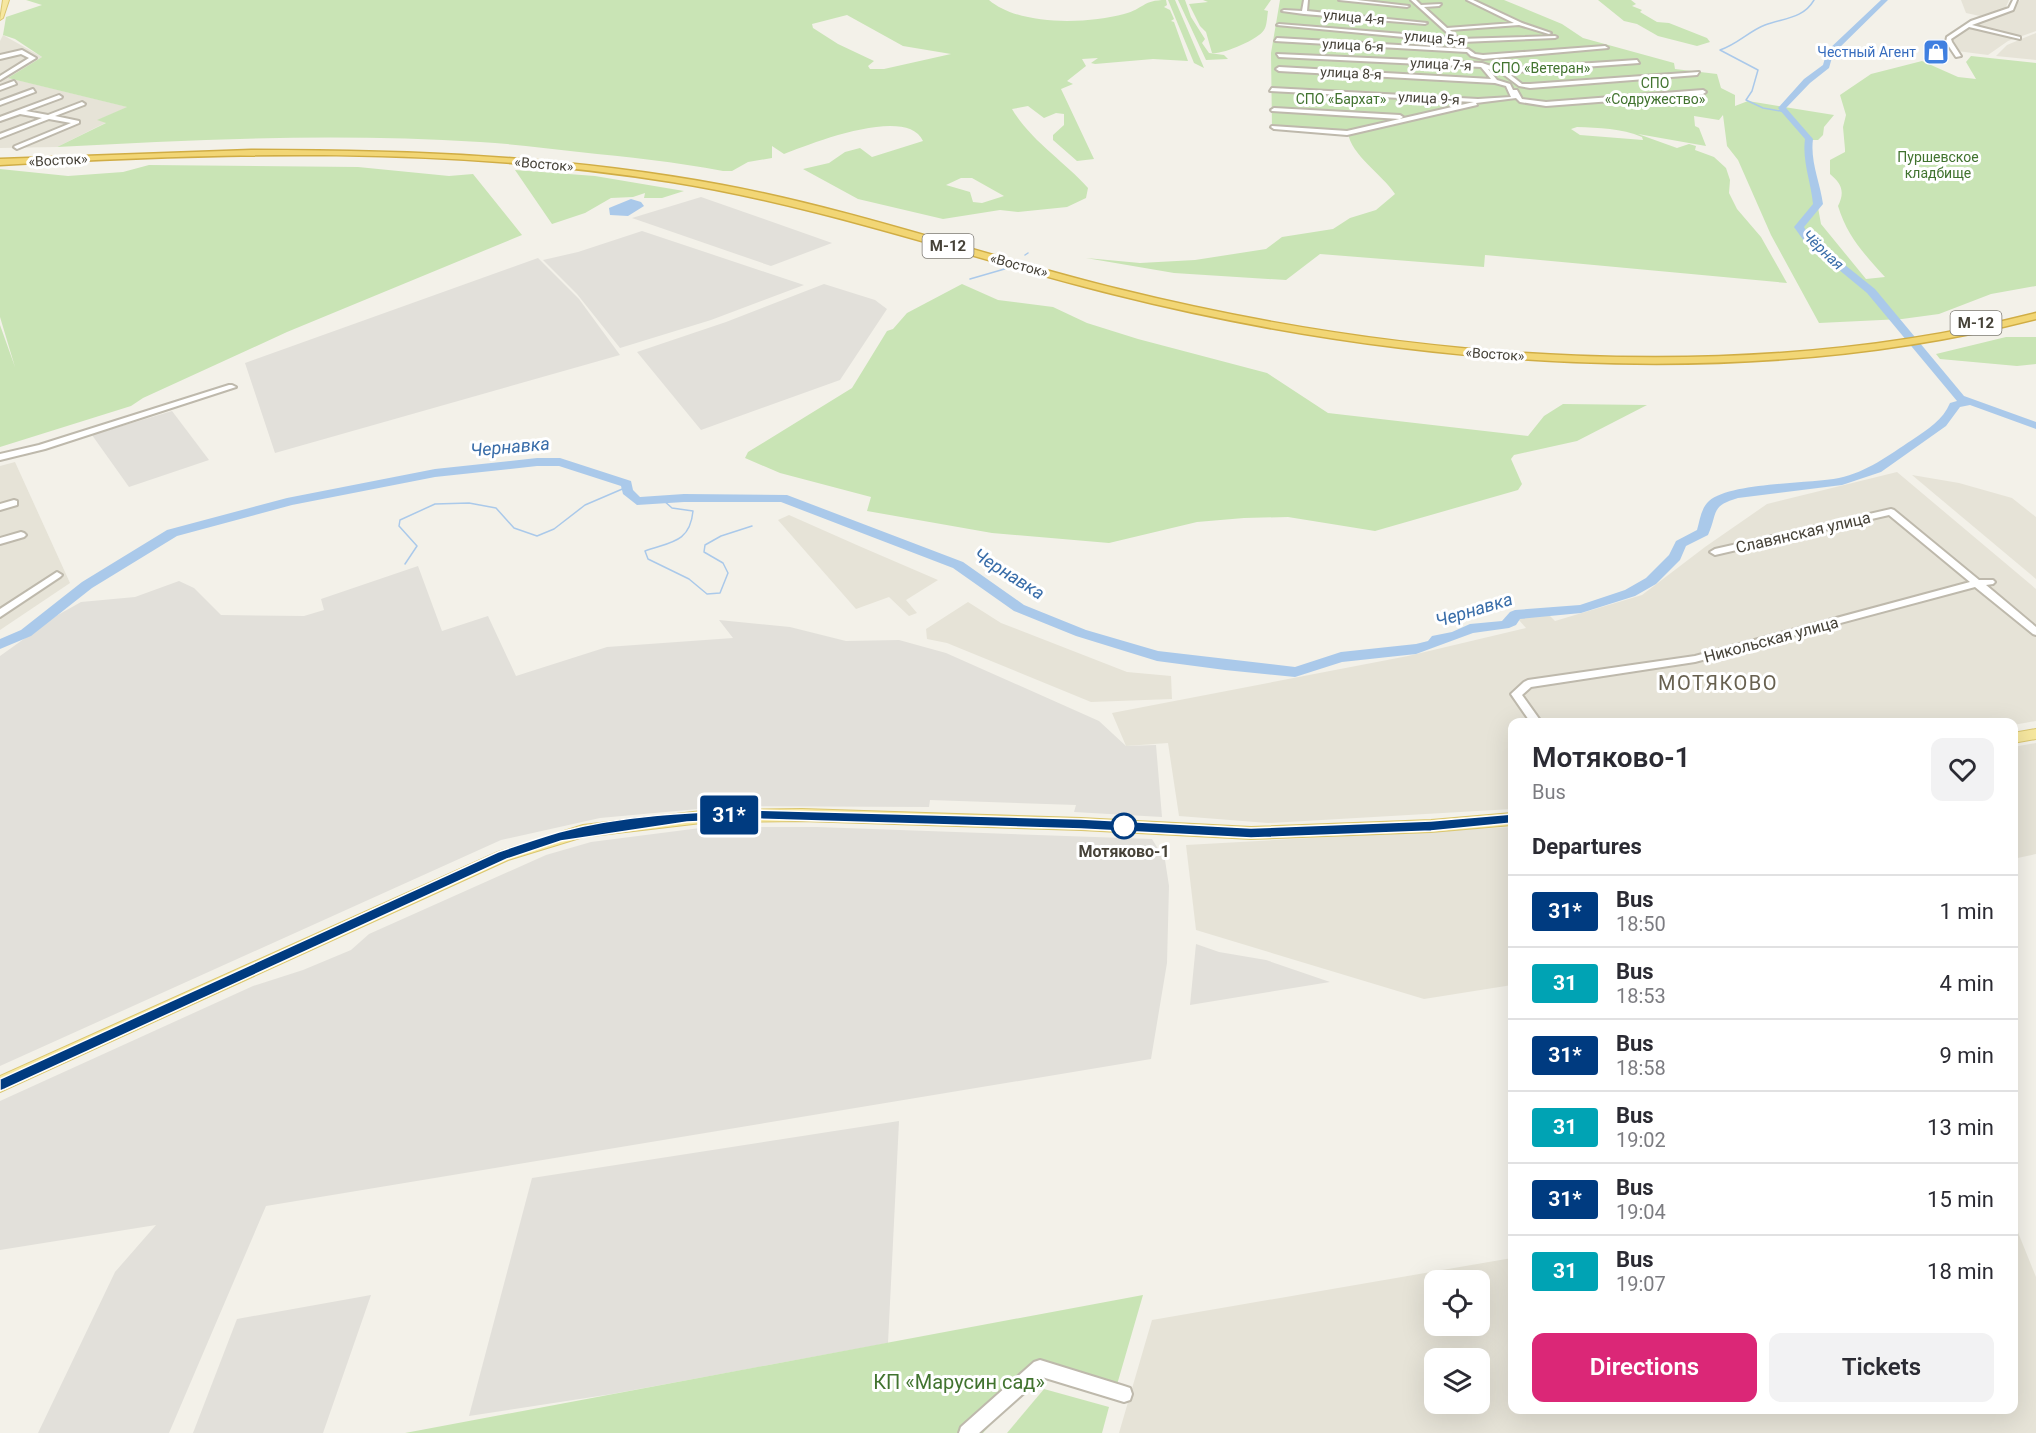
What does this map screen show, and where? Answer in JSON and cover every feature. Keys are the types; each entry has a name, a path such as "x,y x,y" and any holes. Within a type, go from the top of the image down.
{"highway":[{"name":"«Восток»","path":"0,161 279,154 391,156 546,164 670,178 760,196 1114,291 1247,321 1351,339 1480,353 1650,359 1774,357 1890,341 1928,340 2036,316"},
{"name":"«Восток»","path":"1890,341 1916,333 1975,323 2036,306"}],"main road":[{"path":"0,18 6,0"},
{"path":"2018,737 2036,734"},
{"path":"0,1084 502,856 560,837 603,828 687,817 757,815 1081,824 1251,833 1431,826 1508,819"}],"street":[{"path":"1304,13 1306,0"},
{"path":"1341,0 1407,6"},
{"path":"1413,0 1459,40 1495,81 1508,85 1516,100"},
{"path":"1469,0 1520,24"},
{"path":"1958,57 1948,40 1967,25 2011,9 2015,0"},
{"path":"1421,6 1439,5"},
{"name":"улица 4-я","path":"1284,11 1425,23"},
{"path":"1447,29 1520,24"},
{"name":"улица 5-я","path":"1279,25 1459,40 1555,37 1520,24"},
{"path":"1967,25 2018,38"},
{"name":"улица 6-я","path":"1277,40 1470,53 1605,48"},
{"path":"0,57 22,52 33,58 0,78"},
{"name":"улица 7-я","path":"1279,55 1482,66 1503,73 1637,62"},
{"path":"0,69 15,69"},
{"name":"улица 8-я","path":"1278,69 1495,81"},
{"path":"1503,73 1521,85 1530,86 1697,73"},
{"path":"1503,73 1516,100"},
{"path":"0,88 14,83"},
{"name":"улица 9-я","path":"1272,90 1490,101 1516,100 1546,104 1703,92"},
{"path":"0,104 33,91"},
{"path":"0,119 59,97"},
{"path":"1274,127 1347,133 1490,101"},
{"path":"0,104 22,111 77,122 16,147"},
{"path":"0,137 82,104"},
{"path":"1274,110 1412,118"},
{"path":"0,137 26,143"},
{"path":"0,457 42,447 232,387"},
{"path":"0,507 14,503"},
{"name":"Славянская улица","path":"1715,552 1890,512 1977,583"},
{"path":"0,541 21,535"},
{"path":"0,614 57,575"},
{"name":"Никольская улица","path":"1534,718 1516,693 1528,684 1695,659 1977,583 1990,582"},
{"path":"1977,583 2036,632"},
{"path":"967,1433 1040,1368 1124,1394"}],"shaded area":[{"path":"1961,0 2009,0 2005,9 1980,16 1966,13"},
{"path":"2020,0 2036,0 2036,31 2008,41 1988,55 1957,51 1952,39 1970,26 2012,10"},
{"path":"2036,33 2036,60 1996,56 2007,45"},
{"path":"3,35 42,57 9,78 128,107 98,120 107,122 57,147 0,148 0,41"},
{"path":"701,197 832,243 771,266 632,218"},
{"path":"642,231 804,285 711,320 620,348 577,294 543,260 578,252"},
{"path":"538,258 579,299 620,355 275,453 245,363"},
{"path":"824,284 875,300 887,309 840,380 701,430 637,352 726,322"},
{"path":"172,411 209,460 129,487 92,435"},
{"path":"15,462 70,583 0,630 0,466"},
{"path":"1897,472 2036,589 2036,721 2018,724 2018,718 1508,718 1508,809 1268,823 1179,816 1168,743 1126,746 1112,713 1408,656 1526,628 1518,619 1547,613 1555,621 1642,595 1767,504"},
{"path":"1912,475 1959,483 2012,498 2036,517 2036,579"},
{"path":"789,515 938,580 906,600 917,613 909,616 889,597 856,609 778,520"},
{"path":"418,566 442,631 488,616 516,676 607,647 733,638 719,620 790,627 846,641 899,640 946,653 1099,721 1126,746 1156,745 1162,817 1074,812 1076,805 930,800 929,807 731,806 600,818 501,840 0,1066 0,656 56,616 81,602 135,597 179,581 194,588 221,615 304,616 324,610 321,599"},
{"path":"968,602 1001,623 1127,672 1171,676 1172,699 1091,702 947,643 927,639 926,629"},
{"path":"2036,743 2036,854 2018,858 2018,746"},
{"path":"708,827 817,827 1152,839 1165,860 1169,886 1167,963 1151,1059 266,1206 169,1433 38,1433 115,1272 156,1225 0,1250 0,1101 253,986 303,970 351,950 369,934 546,855 591,842"},
{"path":"1508,827 1508,986 1424,999 1196,930 1186,845"},
{"path":"1196,944 1219,952 1266,960 1330,982 1190,1005"},
{"path":"899,1121 888,1343 612,1394 469,1416 532,1178"},
{"path":"2018,1232 2036,1277 2036,1433 1119,1433 1152,1320 1424,1273 1424,1336 1490,1336 1490,1270 1442,1270 1508,1259 1508,1414 2018,1414"},
{"path":"371,1295 323,1433 193,1433 237,1319"}],"green space":[{"path":"26,0 989,0 1018,15 1073,21 1124,14 1152,1 1166,0 1167,5 1164,7 1170,10 1174,19 1171,21 1174,22 1188,61 1153,59 1095,64 1091,63 1098,58 1082,59 1086,66 1067,81 1073,84 1061,89 1094,159 1077,161 1053,140 1053,135 1064,125 1064,114 1056,113 1044,118 1028,106 1012,109 1038,141 1088,188 1086,198 1067,207 1018,212 1000,210 943,219 858,199 803,169 829,163 845,152 860,148 872,157 923,141 914,131 898,126 857,130 784,154 772,146 772,158 748,162 732,171 530,146 427,139 268,138 57,147 106,123 97,120 127,107 8,78 42,57 15,39 3,35 6,17 42,5","holes":["847,15 903,46 951,54 884,69 870,69 868,66 874,61 838,44 813,28 812,24","961,178 972,178 1004,196 982,203 973,202 970,192 946,185"]},
{"path":"1168,0 1175,0 1204,68 1194,63"},
{"path":"1178,0 1185,0 1191,17 1205,39 1202,43 1209,53 1224,55 1228,59 1206,60"},
{"path":"1203,0 1271,0 1264,10 1268,11 1265,28 1260,34 1239,46 1212,53 1206,32 1200,26 1189,4 1208,2"},
{"path":"1280,0 1504,0 1562,24 1583,38 1674,63 1675,69 1717,74 1721,88 1735,95 1735,106 1748,101 1834,115 1824,127 1823,135 1818,140 1808,140 1808,160 1816,177 1815,191 1821,224 1866,279 1885,277 1846,227 1838,206 1841,188 1830,174 1830,160 1845,152 1843,127 1846,115 1840,95 1871,74 1922,61 1958,77 1976,79 1966,62 1971,56 2036,63 2036,286 1991,294 1939,314 1902,319 1819,323 1771,235 1738,160 1727,146 1723,115 1719,120 1694,116 1695,126 1699,128 1706,146 1638,134 1677,148 1689,144 1696,146 1695,150 1714,157 1726,168 1730,180 1729,193 1737,209 1761,237 1787,283 1485,255 1484,267 1320,254 1286,280 1174,273 1086,258 1140,263 1195,260 1266,249 1282,237 1333,229 1350,218 1376,210 1395,194 1361,157 1350,141 1348,133 1272,128 1271,53","holes":["1577,127 1626,132 1642,137 1643,140 1580,135 1571,129"]},
{"path":"1598,0 1631,0 1636,4 1632,6 1642,10 1640,12 1657,22 1669,23 1707,38 1710,42 1697,46 1658,36 1637,24 1624,21"},
{"path":"149,165 358,167 449,176 473,174 522,235 287,332 143,398 131,406 0,447 0,325 15,367 0,317 0,169 68,176 123,172"},
{"path":"515,170 595,176 684,191 662,198 644,198 645,193 633,197 611,198 585,213 552,224"},
{"path":"962,284 998,300 1053,307 1087,323 1138,339 1267,373 1328,413 1528,436 1544,416 1563,404 1647,405 1577,441 1514,455 1511,459 1522,484 1518,490 1375,531 1288,517 1197,522 1109,543 992,533 867,511 871,497 780,473 745,458 748,452 852,388 887,331 893,329 907,313"},
{"path":"2006,337 2036,337 2036,364 2017,366 1940,359 1936,354"},
{"name":"КП «Марусин сад»","path":"1143,1295 1114,1395 1035,1376 983,1433 405,1433"},
{"path":"1044,1389 1109,1407 1102,1433 1007,1433"}],"water":[{"path":"631,199 641,202 644,206 628,216 610,215 609,208"}],"waterway":[{"path":"1786,112 1763,108 1746,100 1752,91 1758,70 1720,50 1759,28 1804,11 1814,0"},
{"name":"Чёрная","path":"1885,0 1830,53 1826,66 1807,81 1782,108 1809,139 1809,163 1818,204 1799,227 1807,239 1871,291 1960,398 2036,426"},
{"path":"970,279 1008,268"},
{"name":"Чернавка","path":"0,644 26,633 87,585 172,533 291,501 435,473 537,462 560,462 627,484 627,491 637,501 684,498 783,498 958,565 1019,608 1081,633 1157,656 1295,672 1341,657 1416,649 1433,644 1437,639 1455,636 1470,629 1504,625 1511,622 1515,615 1581,609 1630,593 1651,581 1675,557 1681,544 1703,532 1708,512 1712,505 1720,499 1736,494 1842,481 1877,469 1942,424 1954,410 1954,405 1970,402"},
{"path":"405,564 417,546 399,526 400,520 435,504 469,503 496,508 514,528 537,536 554,529 585,505 627,487"},
{"path":"663,500 672,508 693,511 691,522 688,529 677,540 645,551 648,559 689,579 707,594 720,593 728,573 723,563 704,552 705,545 721,536 752,526"}],"bus line":[{"name":"31*","path":"0,1084 481,865 540,842 583,831 687,817 734,815 1115,825 1205,833 1431,826 1508,819"}],"place":[{"name":"Честный Агент","path":"1936,52"},
{"name":"Мотяково-1","path":"1124,826"}],"district":[{"name":"МОТЯКОВО","path":"1718,683"}],"park label":[{"name":"СПО «Ветеран»","path":"1541,68"},
{"name":"СПО «Содружество»","path":"1655,92"},
{"name":"СПО «Бархат»","path":"1341,99"},
{"name":"Пуршевское кладбище","path":"1938,166"}]}
